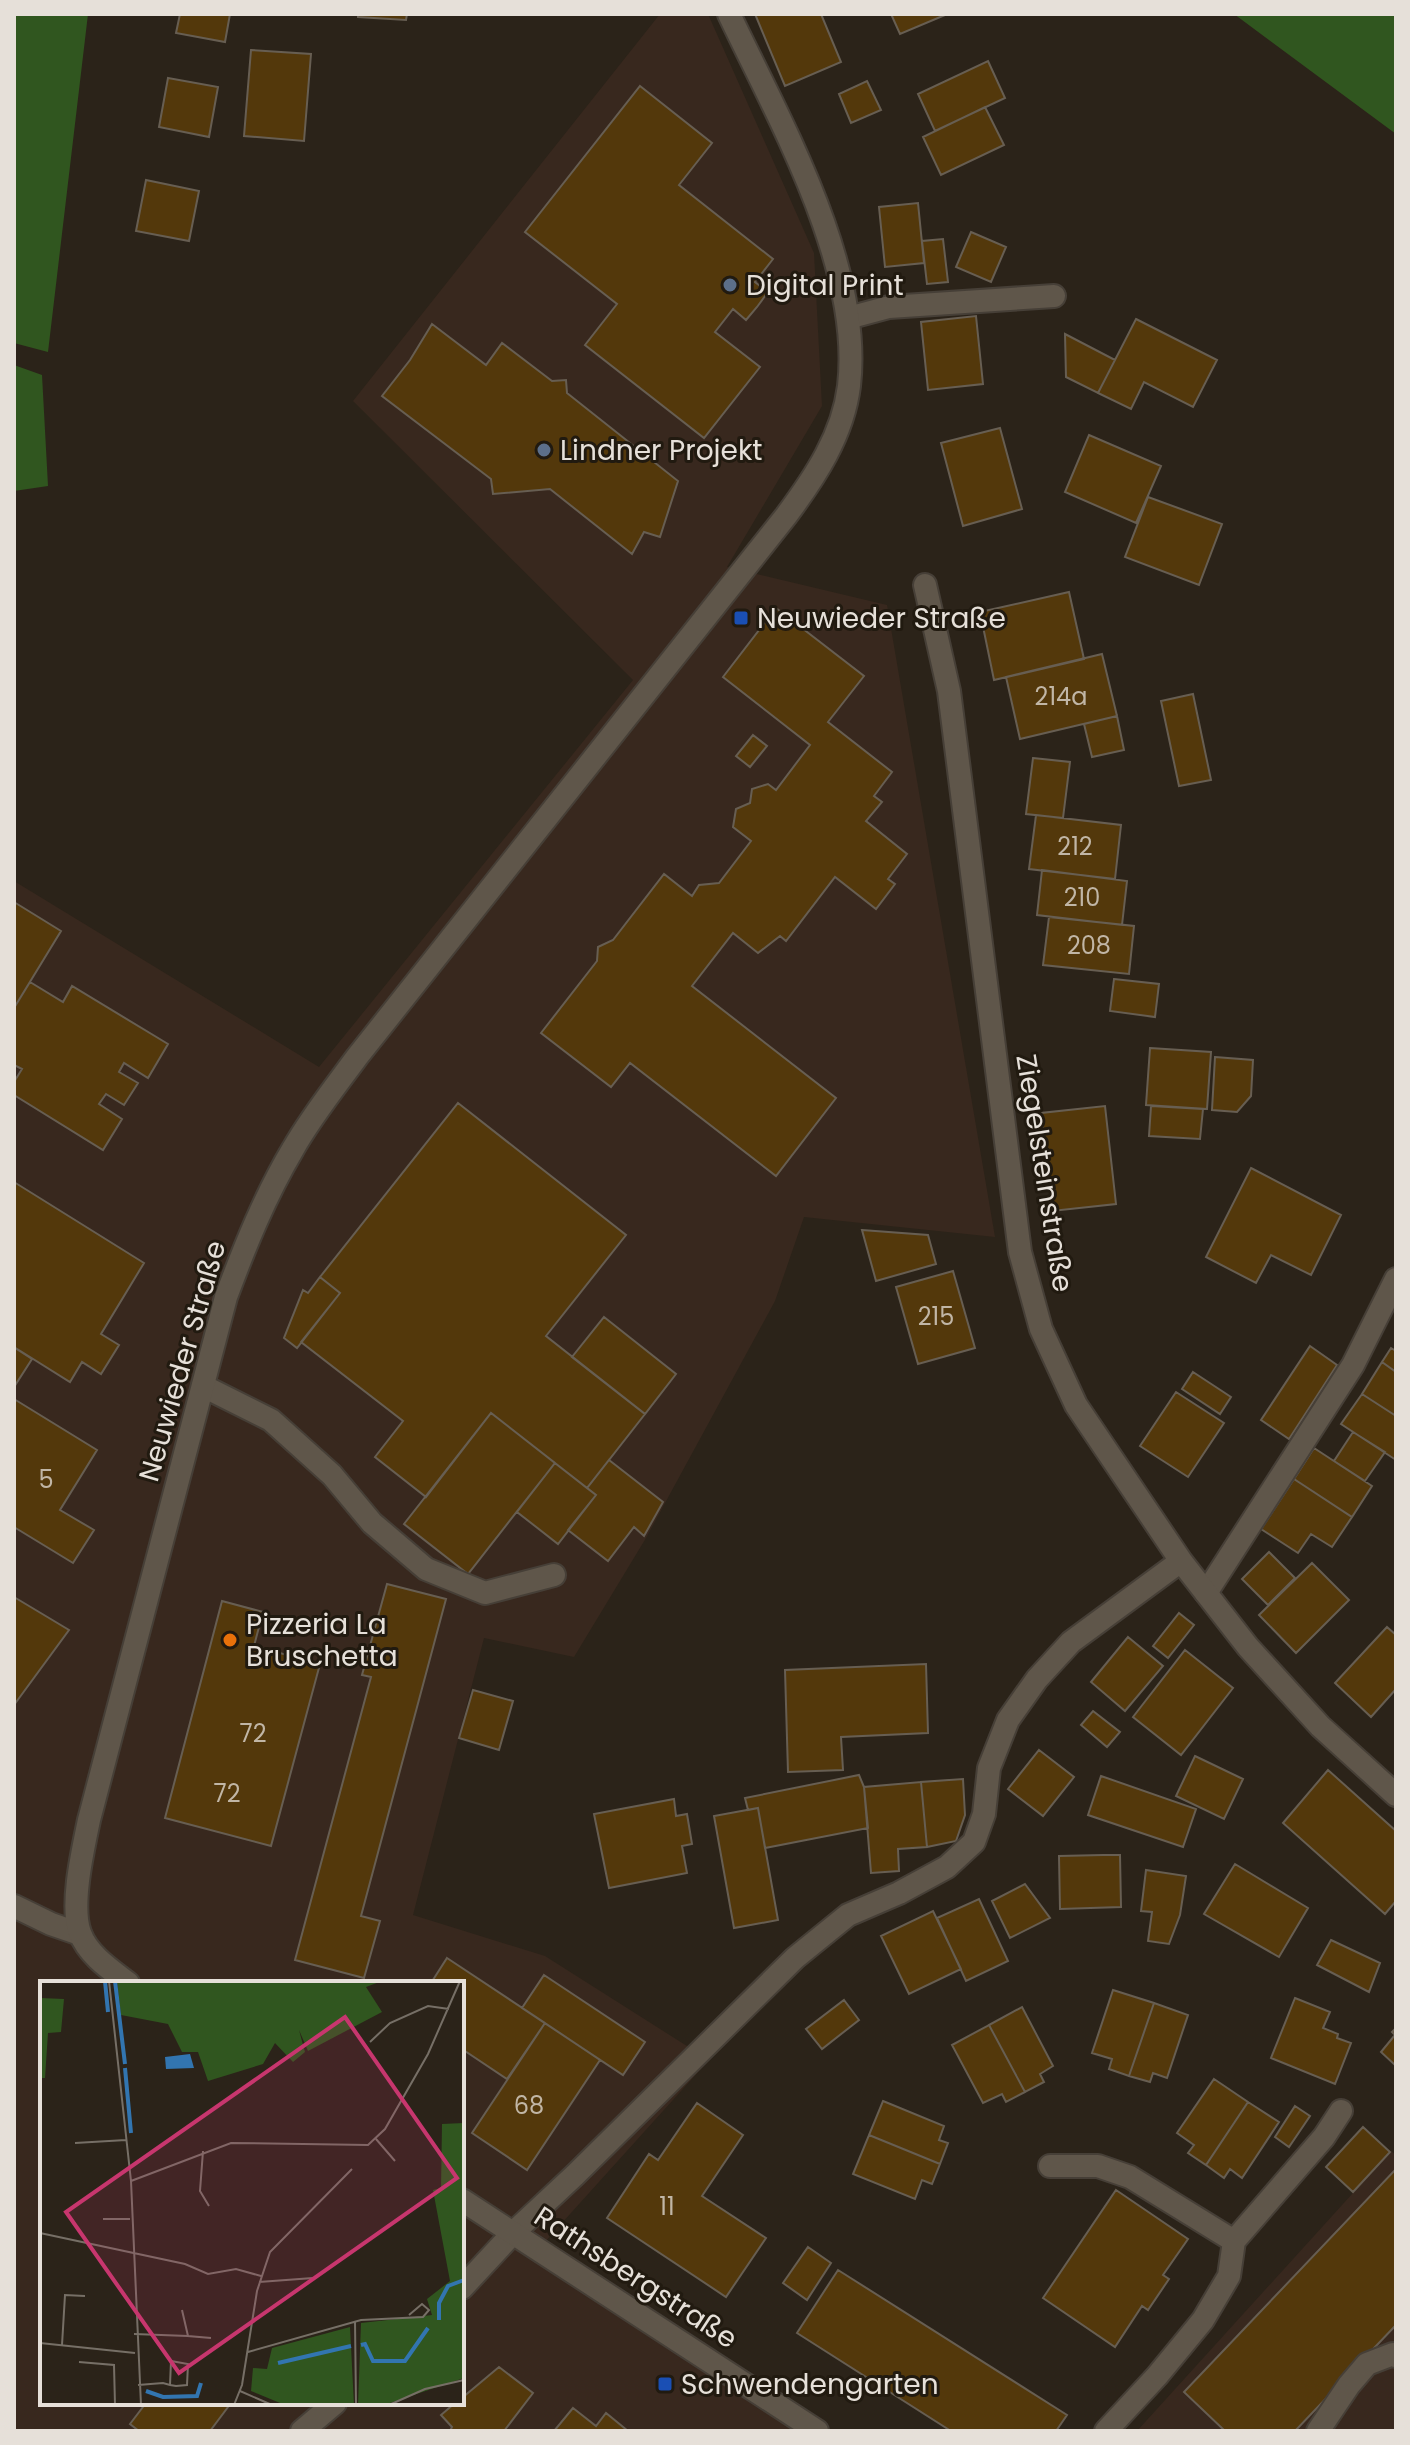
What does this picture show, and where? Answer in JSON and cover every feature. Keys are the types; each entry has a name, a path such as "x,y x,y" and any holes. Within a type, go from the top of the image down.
{"street":[{"path":"729,14 823,220 848,318 889,307 1054,296"},
{"name":"Neuwieder Straße","path":"80,1934 77,1895 89,1820 226,1297 249,1235 293,1147 357,1057 811,483 837,432 844,409 849,385 848,318"},
{"name":"Ziegelsteinstraße","path":"925,585 949,691 1024,1265 1041,1329 1076,1405 1181,1561 1248,1647 1320,1726 1396,1795"},
{"path":"1206,1593 1353,1365 1396,1279"},
{"path":"203,1386 271,1420 332,1475 372,1523 426,1569 485,1593 554,1575"},
{"path":"464,2286 513,2233 795,1958 848,1915 899,1893 947,1867 974,1842 984,1814 989,1768 1008,1720 1037,1679 1071,1642 1181,1561"},
{"path":"14,1906 80,1934 97,1958 126,1981"},
{"path":"1106,2431 1203,2320 1229,2276 1234,2241 1324,2137 1341,2111"},
{"path":"1050,2166 1098,2166 1130,2177 1234,2241"},
{"name":"Rathsbergstraße","path":"464,2201 817,2431"},
{"path":"1318,2431 1367,2364 1393,2354 1396,2356"},
{"path":"302,2431 333,2405"}],"shaded area":[{"path":"660,14 708,14 814,253 822,406 727,567 887,605 995,1237 804,1217 775,1301 646,1538 574,1657 484,1638 413,1915 545,1956 709,2060 543,2244 832,2431 14,2431 14,881 319,1067 633,680 353,401"},
{"path":"1391,2151 1396,2155 1396,2431 1137,2431"}],"green space":[{"path":"14,14 88,14 48,352 14,343"},
{"path":"1234,14 1396,14 1396,134"},
{"path":"14,365 42,375 48,486 14,491"}],"building":[{"path":"180,14 230,14 225,42 176,33"},
{"path":"358,14 407,14 406,20 358,17"},
{"path":"755,14 821,14 841,62 785,86"},
{"path":"891,14 945,14 945,15 900,34"},
{"path":"251,50 311,54 304,141 244,136"},
{"path":"988,61 1005,98 935,131 918,94"},
{"path":"168,78 218,87 209,137 159,127"},
{"path":"867,81 881,110 851,123 839,94"},
{"path":"640,86 712,143 679,185 773,259 755,282 768,292 757,307 746,320 733,309 715,332 760,367 704,438 585,345 617,304 525,232"},
{"path":"985,107 1004,145 941,175 923,137"},
{"path":"146,180 199,191 189,241 136,231"},
{"path":"918,203 924,263 885,267 879,207"},
{"path":"971,232 1006,247 991,282 956,267"},
{"path":"943,239 948,282 927,284 922,241"},
{"path":"976,316 983,384 928,390 921,322"},
{"path":"1136,319 1217,360 1193,407 1144,382 1131,409 1098,393"},
{"path":"432,324 486,365 502,343 552,381 566,380 567,393 678,481 660,537 644,532 632,554 550,489 493,494 491,479 382,396 410,360"},
{"path":"1065,334 1115,360 1098,393 1066,377"},
{"path":"1000,428 1022,509 963,526 941,443"},
{"path":"1089,435 1161,466 1136,523 1065,492"},
{"path":"1148,497 1222,524 1199,585 1125,557"},
{"path":"1069,592 1084,659 994,680 980,612"},
{"path":"776,608 864,676 828,722 892,772 874,796 882,802 866,821 907,854 888,879 895,884 876,909 835,877 786,941 780,936 758,953 733,933 692,986 836,1098 776,1176 630,1063 611,1087 541,1033 597,961 598,947 613,940 664,874 692,896 699,885 719,883 751,841 733,827 736,809 750,803 752,789 768,784 776,790 810,745 723,677"},
{"path":"1102,654 1117,716 1020,739 1006,677"},
{"path":"1193,694 1211,780 1179,786 1161,701"},
{"path":"1117,716 1124,750 1092,757 1084,724"},
{"path":"753,735 767,746 750,767 736,756"},
{"path":"1033,758 1070,762 1063,818 1026,814"},
{"path":"1036,815 1121,825 1115,879 1029,869"},
{"path":"1042,870 1127,881 1122,925 1037,915"},
{"path":"14,902 61,931 14,1008"},
{"path":"1049,917 1134,926 1129,974 1043,965"},
{"path":"1114,979 1159,984 1155,1017 1110,1011"},
{"path":"30,982 63,1002 72,986 168,1044 148,1078 124,1063 119,1072 138,1083 124,1105 106,1094 99,1104 122,1119 103,1150 14,1095 14,1082 22,1069 14,1065 14,1008"},
{"path":"1150,1048 1211,1052 1207,1109 1146,1105"},
{"path":"1215,1057 1253,1060 1251,1096 1237,1112 1212,1110"},
{"path":"458,1103 626,1235 546,1336 645,1414 587,1488 491,1413 426,1497 375,1457 403,1421 301,1342 340,1293 320,1277"},
{"path":"1105,1106 1116,1204 1052,1211 1041,1113"},
{"path":"1151,1106 1203,1109 1200,1139 1149,1136"},
{"path":"1251,1168 1341,1215 1311,1275 1271,1255 1256,1283 1206,1257"},
{"path":"14,1182 144,1263 101,1334 119,1345 101,1374 82,1362 70,1382 14,1347"},
{"path":"862,1230 928,1235 936,1264 876,1281"},
{"path":"953,1271 975,1348 918,1364 896,1287"},
{"path":"320,1277 340,1293 297,1348 284,1338 303,1290 308,1293"},
{"path":"604,1317 676,1374 645,1414 572,1357"},
{"path":"1310,1346 1337,1365 1289,1439 1261,1420"},
{"path":"1391,1348 1396,1351 1396,1372 1382,1362"},
{"path":"14,1349 32,1359 14,1387"},
{"path":"1382,1362 1396,1372 1396,1416 1362,1394"},
{"path":"1193,1372 1231,1397 1220,1414 1182,1389"},
{"path":"1176,1392 1224,1423 1188,1477 1140,1446"},
{"path":"1362,1394 1396,1416 1396,1460 1341,1424"},
{"path":"14,1399 97,1450 60,1510 94,1530 73,1563 14,1527"},
{"path":"491,1413 555,1463 468,1574 404,1524"},
{"path":"1353,1432 1385,1452 1365,1481 1334,1461"},
{"path":"1314,1448 1372,1486 1352,1517 1294,1479"},
{"path":"609,1460 663,1502 644,1536 634,1527 608,1561 568,1530 596,1495 587,1488"},
{"path":"555,1463 596,1495 558,1544 517,1512"},
{"path":"1294,1479 1352,1517 1332,1547 1311,1534 1298,1553 1261,1529"},
{"path":"1269,1552 1295,1578 1268,1605 1242,1579"},
{"path":"1312,1563 1349,1600 1296,1653 1259,1615"},
{"path":"387,1584 446,1599 361,1916 380,1921 364,1978 295,1960 371,1677 362,1675"},
{"path":"14,1597 69,1630 14,1705"},
{"path":"222,1601 263,1612 254,1646 320,1664 271,1846 165,1818"},
{"path":"1179,1613 1194,1625 1168,1658 1153,1646"},
{"path":"1387,1627 1396,1635 1396,1689 1371,1717 1335,1683"},
{"path":"1128,1637 1163,1666 1125,1711 1091,1682"},
{"path":"1185,1650 1233,1688 1181,1755 1133,1717"},
{"path":"926,1664 928,1733 841,1737 843,1770 788,1772 785,1670"},
{"path":"473,1690 513,1701 499,1750 459,1738"},
{"path":"1093,1711 1120,1732 1107,1747 1081,1725"},
{"path":"1039,1750 1074,1777 1043,1816 1008,1789"},
{"path":"1195,1756 1243,1779 1224,1819 1176,1796"},
{"path":"1328,1770 1396,1831 1396,1901 1385,1914 1283,1823"},
{"path":"859,1775 864,1787 868,1828 765,1848 758,1808 748,1810 745,1798"},
{"path":"1101,1776 1196,1809 1183,1847 1088,1815"},
{"path":"963,1779 965,1815 956,1841 927,1847 921,1782"},
{"path":"921,1782 927,1847 898,1849 899,1871 871,1873 864,1787"},
{"path":"674,1799 676,1816 687,1814 692,1844 682,1846 687,1873 609,1888 594,1814"},
{"path":"758,1808 778,1920 734,1928 714,1816"},
{"path":"1120,1855 1121,1907 1060,1909 1059,1856"},
{"path":"1235,1864 1308,1908 1279,1957 1204,1914"},
{"path":"1146,1870 1186,1876 1180,1915 1169,1944 1148,1941 1152,1912 1141,1911"},
{"path":"1025,1884 1050,1918 1010,1938 992,1901"},
{"path":"979,1899 1008,1961 966,1981 937,1918"},
{"path":"933,1911 961,1969 909,1994 881,1936"},
{"path":"1331,1940 1380,1963 1369,1992 1317,1965"},
{"path":"447,1958 545,2023 507,2079 464,2050 464,1981 432,1981"},
{"path":"544,1975 645,2042 623,2075 522,2008"},
{"path":"1113,1990 1154,2003 1129,2076 1109,2069 1112,2059 1092,2053"},
{"path":"1295,1998 1330,2012 1323,2028 1351,2043 1335,2084 1271,2058"},
{"path":"844,2000 859,2020 822,2049 806,2029"},
{"path":"1154,2003 1188,2015 1167,2078 1153,2073 1150,2082 1129,2076"},
{"path":"1022,2007 1053,2066 1040,2074 1044,2082 1025,2092 989,2025"},
{"path":"545,2023 600,2060 527,2170 472,2133"},
{"path":"989,2025 1025,2092 1006,2102 1002,2094 983,2103 952,2045"},
{"path":"1396,2028 1396,2066 1381,2052 1395,2035 1392,2032"},
{"path":"1214,2079 1248,2102 1206,2165 1188,2153 1194,2145 1177,2133"},
{"path":"883,2101 944,2126 939,2140 948,2143 940,2164 869,2135"},
{"path":"1248,2102 1279,2122 1242,2178 1230,2169 1224,2178 1206,2165"},
{"path":"697,2103 743,2135 702,2196 766,2238 726,2297 607,2218 649,2154 658,2160"},
{"path":"1295,2106 1310,2116 1289,2147 1275,2137"},
{"path":"1363,2127 1390,2152 1353,2192 1326,2167"},
{"path":"869,2135 940,2164 932,2184 922,2180 915,2199 853,2174"},
{"path":"1396,2169 1396,2325 1295,2431 1225,2431 1184,2392"},
{"path":"1116,2190 1188,2239 1163,2275 1169,2279 1148,2310 1142,2306 1115,2347 1043,2298"},
{"path":"808,2247 831,2263 807,2300 783,2283"},
{"path":"838,2270 1067,2415 1056,2431 951,2431 797,2333"},
{"path":"499,2367 533,2393 504,2431 450,2431 452,2427 441,2415 453,2405 464,2405 464,2396"},
{"path":"144,2405 230,2405 210,2431 139,2431 130,2424"},
{"path":"573,2408 596,2426 606,2413 628,2431 554,2431"}],"place":[{"name":"Digital Print","path":"730,285"},
{"name":"Lindner Projekt","path":"544,450"},
{"name":"Neuwieder Straße","path":"741,618"},
{"name":"Pizzeria La Bruschetta","path":"230,1640"},
{"name":"Schwendengarten","path":"665,2384"}]}
